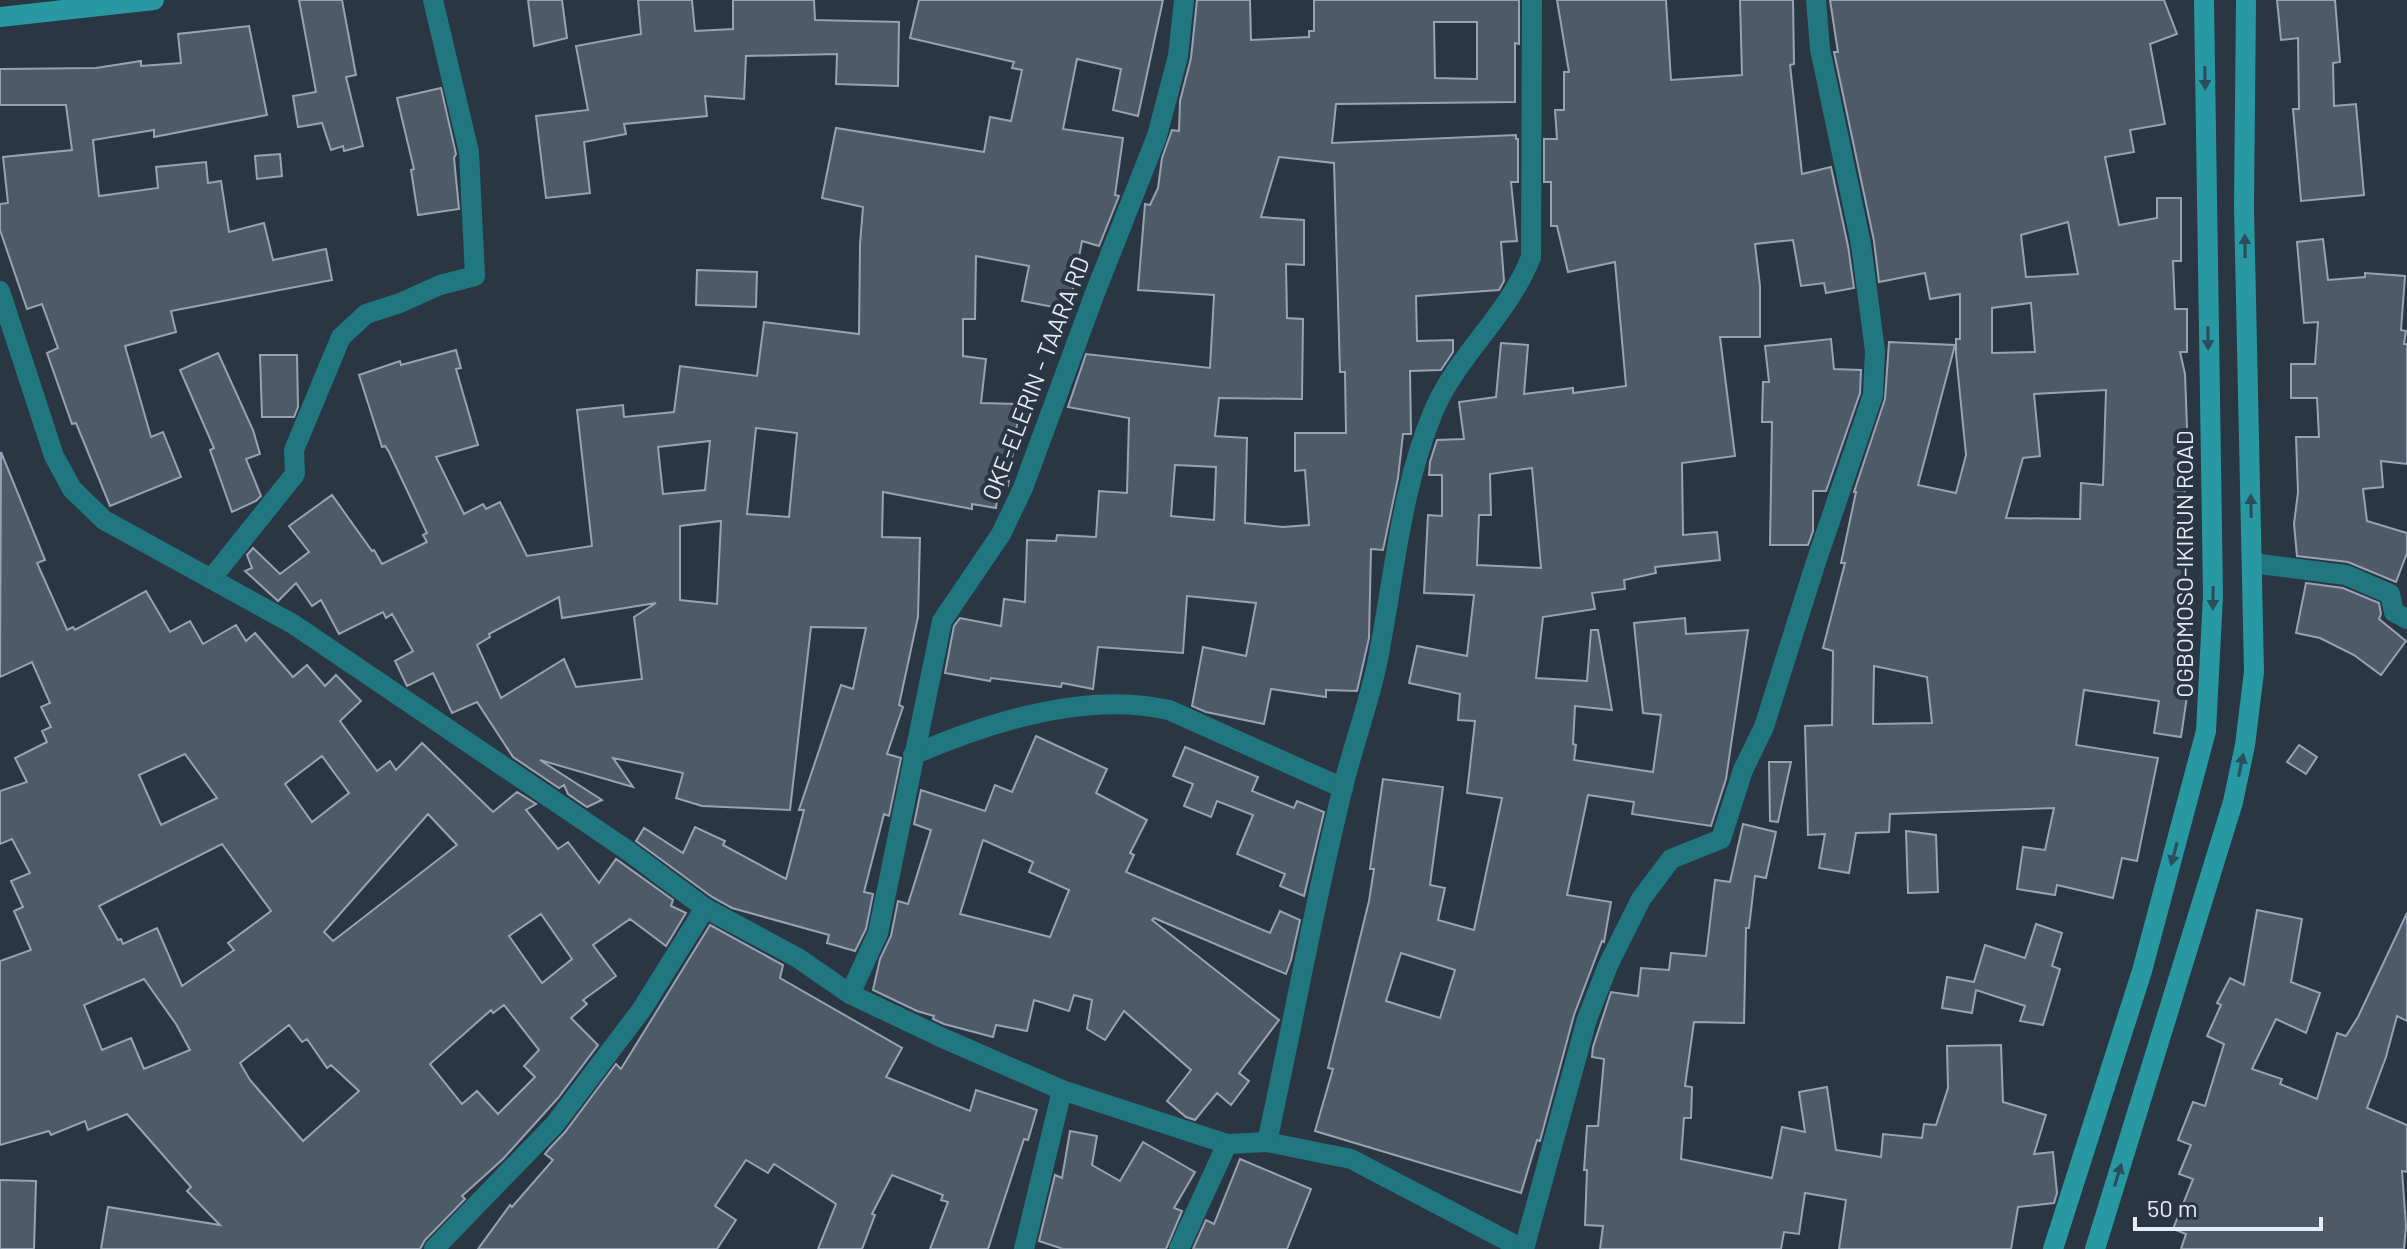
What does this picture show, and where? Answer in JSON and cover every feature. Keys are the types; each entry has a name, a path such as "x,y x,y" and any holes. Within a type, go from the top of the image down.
{"main road":[{"path":"0,17 154,0"},
{"name":"OGBOMOSO-IKIRUN ROAD","path":"2053,1249 2142,971 2206,731 2213,596 2204,0"},
{"path":"2095,1249 2233,802 2245,745 2254,672 2244,207 2246,0"}],"street":[{"path":"211,579 295,474 294,450 341,337 366,314 440,285 475,276 469,152 433,0"},
{"name":"OKE-ELERIN - TAARA RD","path":"850,994 878,933 942,621 1001,534 1023,488 1157,136 1178,56 1184,0"},
{"path":"1267,1142 1343,788 1376,667 1407,501 1434,409 1469,354 1521,283 1531,257 1532,0"},
{"path":"0,291 54,456 72,489 104,520 293,624 627,850 705,908 798,958 850,994 1062,1090 1227,1144 1267,1142 1351,1159 1524,1249 1587,1019 1609,963 1641,899 1671,859 1721,839 1743,770 1764,727 1873,395 1875,351 1861,244 1820,49 1816,0"},
{"path":"2252,563 2346,575 2390,594 2394,612 2407,619"},
{"path":"913,755 996,724 1091,704 1143,704 1169,710 1343,788"},
{"path":"434,1249 555,1124 642,1009 705,908"},
{"path":"1024,1249 1062,1090"},
{"path":"1179,1249 1227,1144"}],"building":[{"path":"299,0 342,0 356,75 346,77 363,146 344,151 343,146 331,150 322,123 298,127 293,96 316,92"},
{"path":"528,0 562,0 567,38 534,46"},
{"path":"638,0 692,0 695,31 733,29 733,0 814,0 815,20 899,22 898,86 836,84 837,54 746,56 744,99 705,96 707,116 624,124 626,134 584,142 590,193 546,198 536,116 588,110 576,46 641,34"},
{"path":"919,0 1163,0 1138,116 1113,110 1121,69 1077,59 1063,129 1123,138 1115,195 1119,196 1099,246 1082,241 1069,310 1022,301 1029,266 976,256 975,319 963,319 963,356 986,359 981,403 1020,404 1008,486 999,485 996,508 972,504 972,509 883,492 882,537 920,538 918,617 899,705 903,707 887,754 901,758 889,816 884,814 864,892 873,894 866,929 855,951 827,943 829,935 732,908 712,897 636,841 644,828 683,853 695,827 725,841 723,845 786,879 804,810 799,810 841,685 853,689 866,628 811,627 790,810 702,806 676,798 683,773 613,758 633,787 540,760 602,800 587,807 568,794 564,785 559,788 513,757 477,702 452,713 433,673 407,686 395,661 413,651 392,614 386,618 383,612 339,634 321,600 312,606 296,583 278,601 245,571 252,568 247,555 253,548 280,574 309,552 289,526 332,495 382,564 427,542 423,535 427,533 389,452 385,446 382,447 359,375 400,361 401,365 456,350 461,368 456,369 478,445 436,457 464,514 483,504 486,509 500,502 527,556 592,546 577,410 623,405 624,417 674,412 680,366 757,376 764,322 859,334 863,207 822,198 836,128 984,152 990,117 1011,121 1022,70 1012,68 1014,62 910,38","holes":["756,428 797,433 789,517 747,514","710,441 705,490 663,494 658,447","721,521 717,604 680,600 680,526","559,597 562,618 656,603 634,617 642,679 576,687 564,659 501,698 477,645 490,637 489,634"]},
{"path":"1197,0 1250,0 1251,40 1309,37 1309,31 1314,31 1314,0 1519,0 1515,102 1336,104 1332,143 1516,135 1518,182 1511,182 1517,241 1501,242 1504,281 1499,290 1416,296 1417,341 1453,340 1453,352 1441,370 1410,371 1411,434 1403,434 1398,478 1383,550 1371,549 1369,638 1357,691 1326,690 1326,697 1271,689 1264,724 1206,712 1192,706 1203,647 1246,656 1256,603 1187,596 1183,653 1098,647 1093,689 1062,683 1061,687 991,678 990,681 945,673 954,626 960,618 1001,626 1004,599 1025,602 1027,540 1056,541 1057,535 1096,537 1099,491 1127,493 1129,418 1068,407 1086,354 1210,368 1214,295 1138,290 1145,204 1150,205 1158,188 1162,158 1172,130 1179,131 1180,101 1191,58","holes":["1434,22 1477,22 1477,79 1435,78","1279,157 1334,163 1340,372 1345,372 1346,433 1295,433 1295,471 1305,470 1309,525 1283,527 1245,523 1247,438 1215,436 1219,398 1302,399 1303,319 1287,318 1286,264 1304,265 1304,220 1261,217","1175,465 1216,467 1214,520 1171,516"]},
{"path":"1557,0 1666,0 1671,80 1742,75 1740,0 1793,0 1794,64 1790,65 1802,174 1831,167 1854,288 1826,293 1824,283 1801,286 1793,240 1755,244 1760,286 1760,337 1720,337 1735,456 1682,463 1683,535 1717,532 1720,560 1655,567 1656,573 1624,580 1625,589 1592,593 1595,609 1543,617 1536,678 1587,681 1591,630 1598,630 1612,710 1575,706 1574,760 1653,772 1661,715 1643,713 1634,623 1685,618 1686,634 1748,630 1726,779 1711,826 1632,814 1634,802 1588,795 1567,895 1611,902 1604,942 1574,1015 1540,1141 1537,1140 1521,1193 1315,1131 1333,1069 1328,1068 1369,901 1374,869 1370,869 1383,779 1443,787 1430,885 1445,888 1438,920 1474,930 1502,798 1467,793 1475,721 1458,720 1460,694 1409,683 1417,646 1467,656 1474,595 1424,593 1428,515 1442,516 1442,475 1429,475 1437,440 1464,439 1459,402 1496,397 1501,343 1528,345 1524,394 1573,388 1573,393 1626,386 1615,262 1568,272 1557,226 1551,226 1551,182 1544,182 1544,139 1557,139 1555,110 1564,110 1564,72 1569,72","holes":["1532,468 1541,568 1477,565 1479,515 1491,515 1490,474","1401,953 1455,970 1440,1018 1386,1001"]},
{"path":"1830,0 2164,0 2177,34 2150,44 2165,124 2130,130 2134,152 2105,157 2119,225 2157,218 2157,198 2181,198 2181,261 2173,261 2175,309 2187,309 2187,352 2180,352 2185,374 2189,481 2185,481 2185,547 2190,548 2183,612 2191,612 2187,676 2190,676 2181,737 2154,733 2159,701 2084,690 2076,745 2158,758 2137,861 2122,858 2113,898 2057,885 2055,895 2017,889 2023,847 2045,850 2054,808 1890,814 1889,832 1856,833 1849,873 1819,868 1825,834 1808,835 1805,726 1832,725 1833,651 1823,648 1845,563 1841,563 1854,492 1885,399 1889,342 1955,345 1918,485 1956,493 1966,455 1956,354 1956,339 1960,339 1960,294 1930,299 1925,273 1879,282 1874,241 1834,52 1838,52","holes":["2068,222 2078,274 2026,277 2021,235","2031,303 2035,352 1992,353 1992,308","2106,390 2103,485 2081,483 2080,519 2006,518 2023,458 2040,456 2034,394","1874,666 1927,677 1932,723 1873,724"]},
{"path":"2277,0 2335,0 2340,62 2333,63 2334,106 2356,104 2364,195 2301,201 2293,109 2299,109 2298,38 2281,40"},
{"path":"249,26 267,115 154,137 154,130 93,140 99,196 158,188 156,167 206,162 208,183 221,181 229,232 264,223 273,260 326,249 332,280 171,311 176,332 125,346 151,437 163,432 181,477 110,506 76,423 72,424 47,353 58,348 42,304 27,309 0,230 0,204 8,203 3,157 72,150 66,105 0,105 0,69 96,68 141,61 141,66 181,63 178,34"},
{"path":"441,88 456,154 459,209 418,215 411,170 414,169 397,98"},
{"path":"280,154 282,176 257,179 255,156"},
{"path":"2323,239 2328,280 2365,277 2365,273 2405,276 2401,330 2406,331 2404,344 2407,344 2407,464 2381,461 2383,487 2363,489 2367,521 2407,533 2407,553 2396,582 2348,562 2297,556 2294,524 2298,492 2296,437 2319,437 2317,398 2291,398 2291,364 2315,364 2318,322 2304,323 2297,242"},
{"path":"697,270 757,272 756,307 696,305"},
{"path":"1831,339 1834,369 1861,370 1860,393 1826,491 1813,491 1813,531 1808,545 1770,545 1772,422 1762,422 1763,382 1769,382 1765,346"},
{"path":"218,353 253,430 260,454 246,459 261,496 232,512 210,450 214,448 180,370"},
{"path":"260,355 297,355 298,407 294,417 262,417"},
{"path":"1,452 45,560 37,563 67,630 73,627 75,630 146,591 170,632 190,621 203,644 236,625 246,641 255,633 293,677 307,665 325,686 336,675 361,701 340,721 377,771 390,761 396,770 422,743 493,812 517,792 536,804 526,810 558,849 568,842 599,883 616,859 673,900 671,906 686,913 666,946 630,919 593,945 616,976 583,1000 587,1004 571,1018 598,1045 558,1098 503,1159 462,1196 465,1199 420,1249 101,1249 108,1207 220,1225 187,1191 191,1187 127,1114 88,1130 85,1121 51,1135 49,1131 0,1145 0,961 31,950 14,911 23,907 11,881 30,873 12,839 0,844 0,791 27,782 15,758 47,742 42,731 51,727 41,707 50,703 32,662 0,677","holes":["185,754 217,798 161,825 139,775","322,756 349,793 312,822 285,784","428,814 457,845 333,941 324,932","222,844 271,911 228,943 234,950 182,986 157,928 123,944 121,939 118,940 99,906","541,914 572,959 542,983 509,936","144,979 190,1050 144,1069 131,1038 102,1050 84,1005","504,1005 539,1050 524,1066 535,1077 498,1114 477,1091 462,1104 430,1064 491,1010 493,1013","289,1025 302,1042 307,1039 327,1068 331,1065 359,1091 303,1141 250,1080 240,1063"]},
{"path":"2306,583 2343,588 2379,603 2379,619 2406,641 2381,675 2354,655 2320,638 2296,633"},
{"path":"1036,736 1107,769 1096,793 1147,820 1130,853 1134,855 1126,872 1270,933 1280,911 1300,920 1286,974 1154,918 1152,920 1279,1020 1239,1073 1249,1081 1231,1105 1217,1093 1195,1120 1186,1117 1167,1101 1191,1070 1124,1011 1105,1040 1087,1029 1092,1000 1074,995 1069,1011 1034,1000 1027,1031 996,1025 993,1037 944,1024 933,1019 934,1016 873,990 880,959 891,936 898,901 908,904 931,830 914,824 921,790 985,811 995,785 1012,792","holes":["983,840 1033,862 1029,872 1069,890 1050,937 960,914"]},
{"path":"2299,745 2317,757 2306,774 2287,762"},
{"path":"1185,747 1258,777 1252,791 1294,808 1297,801 1324,812 1304,896 1280,886 1285,874 1237,854 1253,815 1217,801 1211,817 1184,806 1193,784 1173,776"},
{"path":"1769,762 1791,762 1778,822 1770,821"},
{"path":"1743,824 1776,832 1766,878 1755,876 1749,928 1746,928 1744,1023 1694,1022 1685,1086 1692,1087 1691,1118 1684,1118 1681,1159 1772,1178 1782,1127 1805,1132 1799,1092 1827,1087 1836,1150 1881,1157 1883,1134 1922,1138 1924,1124 1936,1125 1948,1088 1947,1046 2001,1045 2003,1102 2046,1115 2034,1154 2053,1152 2057,1193 2054,1203 2018,1207 2011,1249 1839,1249 1846,1200 1805,1193 1799,1234 1784,1232 1781,1249 1600,1249 1603,1226 1585,1225 1587,1170 1584,1170 1587,1126 1598,1126 1604,1059 1592,1057 1593,1047 1611,992 1638,996 1641,968 1669,970 1671,953 1706,956 1715,880 1730,882"},
{"path":"1906,831 1936,835 1938,892 1908,893"},
{"path":"2257,910 2302,919 2291,982 2320,993 2306,1033 2276,1019 2252,1069 2282,1079 2280,1084 2317,1099 2337,1033 2346,1036 2358,1017 2407,913 2407,1021 2397,1016 2367,1108 2407,1125 2407,1172 2402,1171 2406,1226 2404,1249 2181,1249 2186,1234 2173,1229 2193,1179 2179,1174 2191,1145 2178,1140 2193,1102 2205,1106 2224,1044 2207,1036 2221,1005 2217,1003 2230,978 2244,985"},
{"path":"2036,924 2062,933 2052,966 2060,969 2043,1025 2020,1021 2025,1006 1976,990 1972,1013 1942,1008 1947,977 1974,982 1985,945 2025,958"},
{"path":"710,925 783,965 780,978 902,1048 886,1077 970,1111 976,1090 1037,1110 1028,1140 1024,1139 988,1249 930,1249 948,1202 941,1200 943,1195 892,1175 872,1214 875,1215 862,1249 818,1249 836,1204 774,1164 768,1173 746,1160 715,1206 736,1220 717,1249 478,1249 510,1205 512,1207 553,1160 545,1154 616,1064 621,1069"},
{"path":"1070,1131 1097,1136 1092,1165 1120,1181 1143,1142 1195,1172 1174,1208 1182,1211 1166,1249 1063,1249 1039,1241 1055,1175 1062,1178"},
{"path":"1240,1159 1311,1189 1287,1249 1193,1249 1206,1220 1214,1224"},
{"path":"0,1180 36,1181 34,1249 0,1249"}]}
